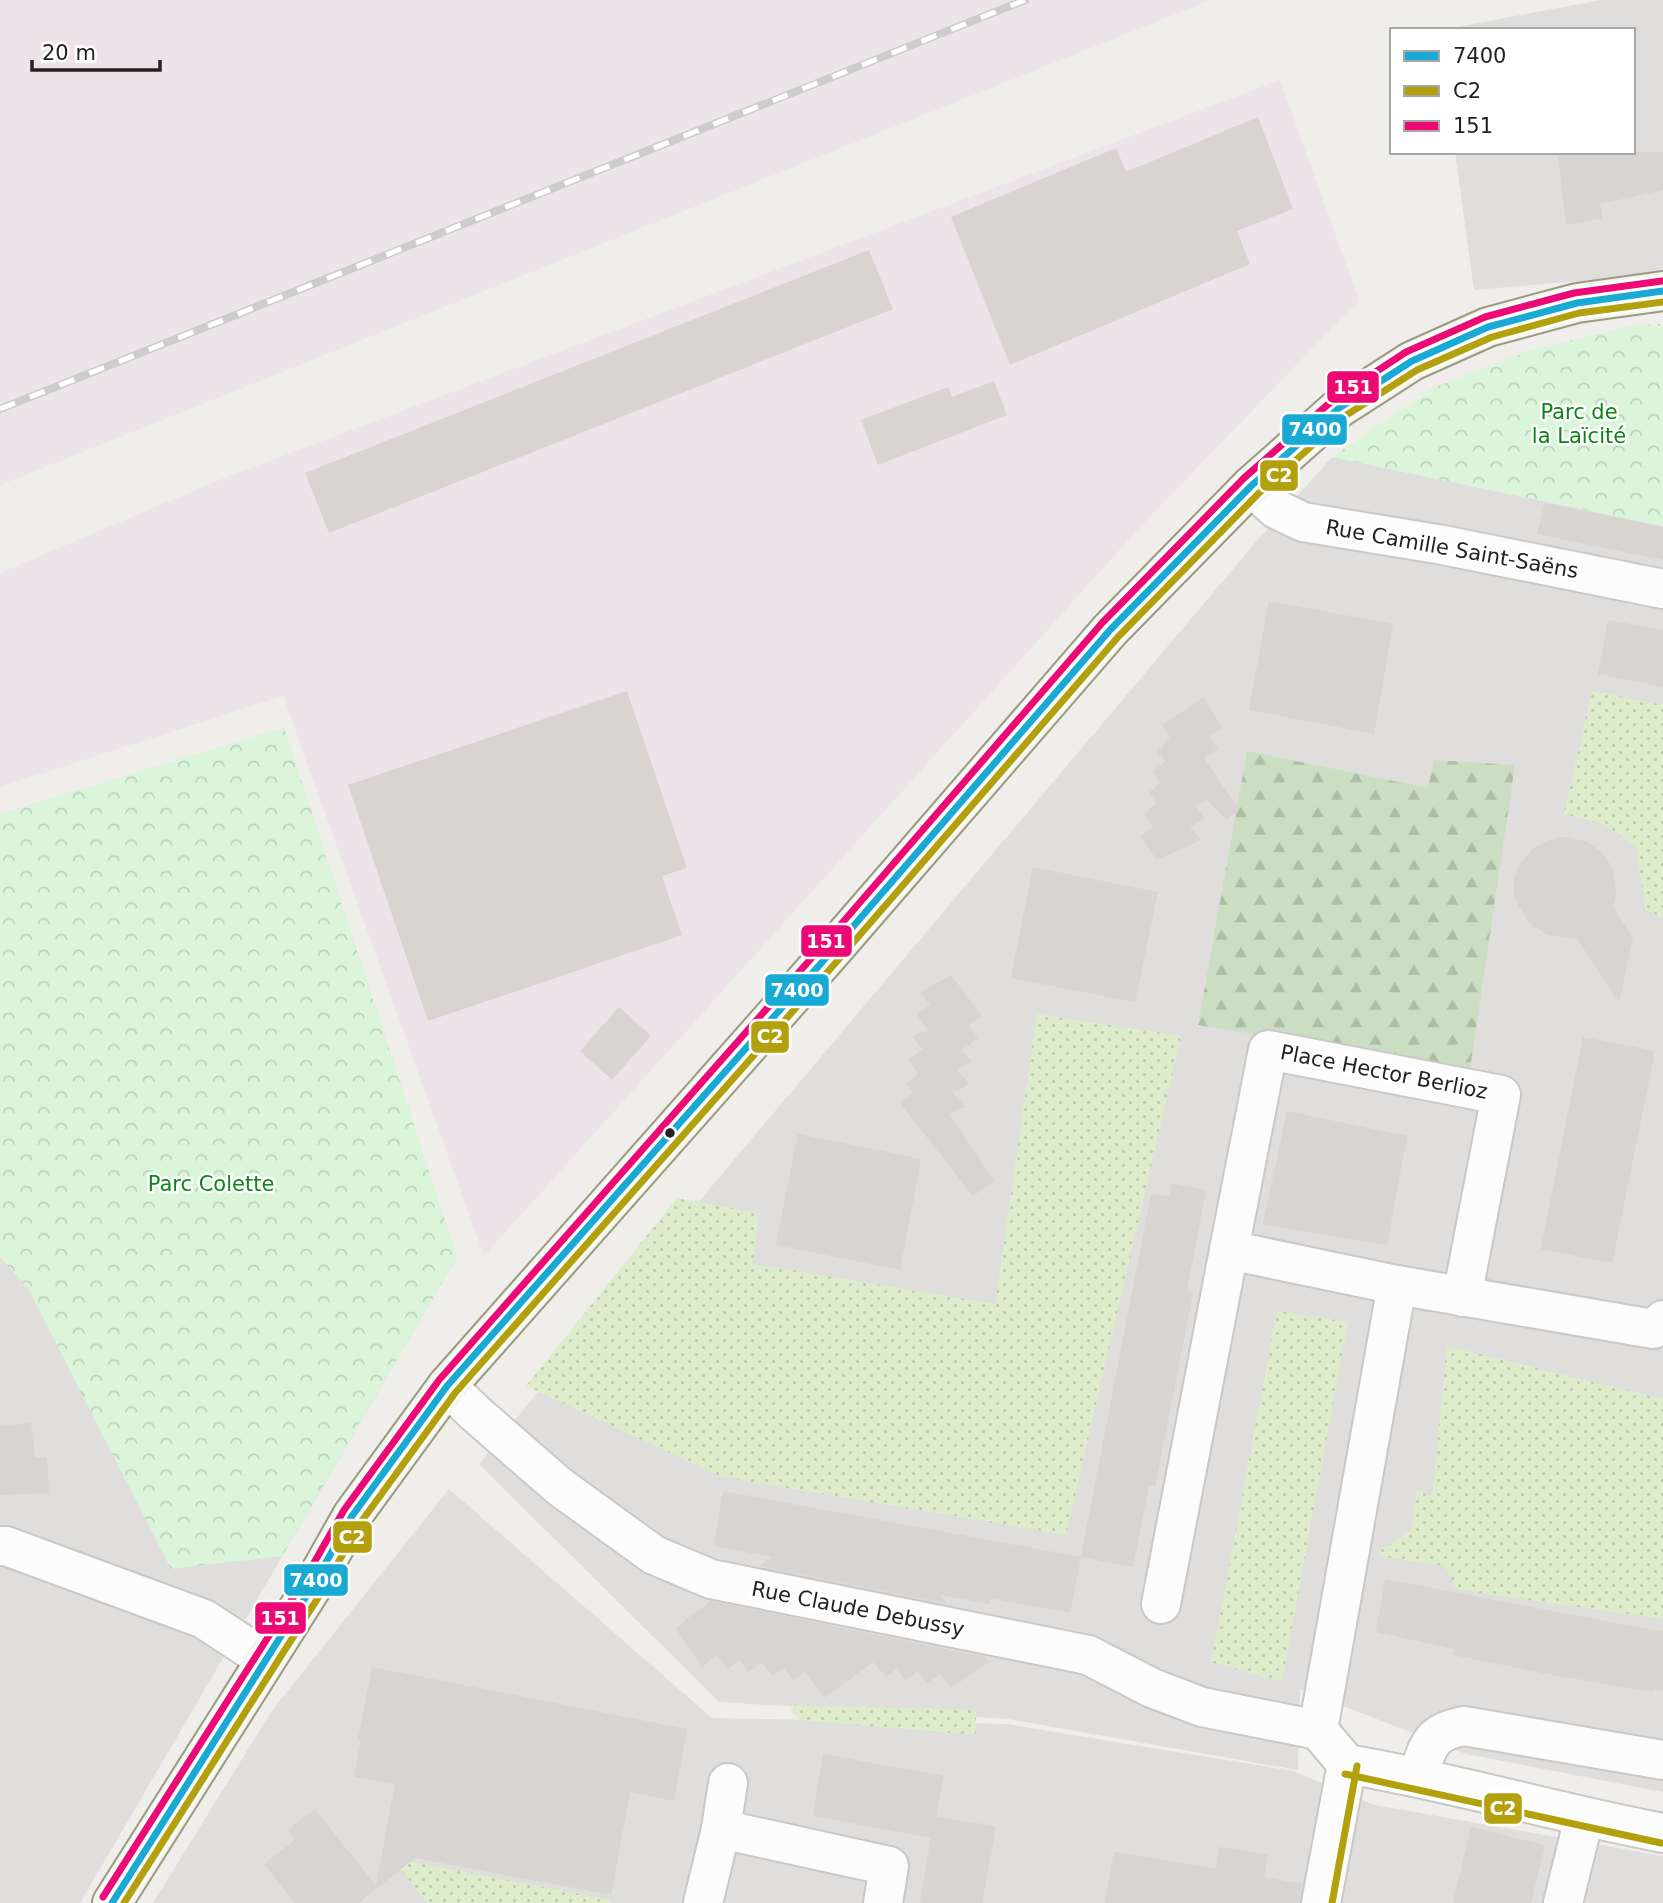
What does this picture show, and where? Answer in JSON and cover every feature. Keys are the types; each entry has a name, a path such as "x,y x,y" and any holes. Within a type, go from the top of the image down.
{"street":[{"path":"112,1903 312,1587 352,1516 447,1386 857,922 1110,630 1251,486 1339,408 1412,361 1488,327 1577,303 1663,291"},
{"name":"Rue Camille Saint-Saëns","path":"1251,486 1276,509 1304,522 1443,545 1663,589"},
{"name":"Place Hector Berlioz","path":"1230,1250 1268,1050 1501,1094 1462,1297"},
{"path":"1161,1604 1230,1250 1397,1285 1653,1329 1663,1320"},
{"path":"1397,1285 1318,1730 1347,1764 1418,1776 1584,1818 1663,1833"},
{"name":"Rue Claude Debussy","path":"447,1386 560,1487 654,1555 711,1579 1088,1655 1152,1688 1202,1707 1318,1730"},
{"path":"0,1546 204,1619 265,1659"},
{"path":"1418,1776 1428,1747 1443,1730 1464,1726 1663,1760"},
{"path":"1321,1903 1347,1764"},
{"path":"703,1903 721,1829 728,1783"},
{"path":"1563,1903 1584,1818"},
{"path":"721,1829 889,1866 883,1903"}],"shaded area":[{"path":"0,0 1211,0 0,485"},
{"path":"1601,0 1663,0 1663,274 1474,290 1455,154 1635,154 1635,28 1452,28"},
{"path":"1280,80 1359,300 1141,526 484,1256 283,696 0,787 0,573 219,480"},
{"path":"1332,457 1663,526 1663,1792 1466,1754 1300,1689 1298,1770 1008,1719 719,1702 479,1464 1255,543"},
{"path":"1453,603 1490,609 1468,743 1433,735"},
{"name":"Parc Colette","path":"284,728 457,1257 80,1903 0,1903 0,814"},
{"path":"449,1489 712,1718 1006,1724 1293,1771 1375,1805 1663,1856 1663,1903 153,1903 271,1712"},
{"path":"648,1840 683,1847 672,1903 635,1903"},
{"path":"724,1880 824,1903 719,1903"}],"green space":[{"name":"Parc de la Laïcité","path":"1663,324 1663,526 1332,457 1433,388 1534,349 1635,325"},
{"path":"1592,691 1663,705 1663,918 1646,910 1636,846 1604,824 1564,814"},
{"name":"Parc Colette","path":"284,728 457,1257 282,1556 171,1569 28,1288 0,1257 0,814"},
{"path":"1247,751 1428,788 1434,760 1515,765 1470,1069 1198,1025"},
{"path":"1037,1014 1181,1036 1066,1535 722,1477 526,1386 677,1198 759,1213 753,1264 995,1304"},
{"path":"1277,1311 1348,1322 1282,1682 1211,1662"},
{"path":"1447,1346 1663,1399 1663,1619 1458,1590 1444,1566 1380,1556 1378,1552 1411,1530 1417,1490 1432,1496"},
{"path":"795,1705 976,1710 976,1735 800,1720 790,1710"},
{"path":"392,1858 611,1900 610,1903 427,1903"}],"building":[{"path":"1258,117 1293,209 1237,231 1250,264 1010,365 951,217 1116,148 1126,172"},
{"path":"1663,152 1663,190 1600,204 1602,218 1566,225 1558,154"},
{"path":"869,250 893,309 329,533 305,473"},
{"path":"994,381 1007,415 878,465 861,420 948,387 952,397"},
{"path":"1545,503 1663,527 1663,560 1537,534"},
{"path":"1269,601 1393,624 1374,734 1249,710"},
{"path":"1608,620 1663,630 1663,687 1598,674"},
{"path":"627,691 687,868 662,876 682,935 428,1021 348,785"},
{"path":"1204,697 1222,728 1209,735 1218,749 1204,758 1239,810 1227,820 1206,799 1195,806 1205,818 1190,827 1201,840 1157,860 1140,836 1153,827 1144,814 1157,804 1149,792 1161,783 1153,771 1166,761 1157,752 1170,739 1162,725"},
{"path":"1557,837 1588,842 1603,854 1612,867 1616,893 1613,907 1633,938 1619,1002 1578,940 1546,934 1529,923 1518,905 1514,894 1514,878 1519,865 1533,848"},
{"path":"1033,867 1158,892 1135,1002 1011,978"},
{"path":"951,975 982,1016 969,1025 978,1038 962,1050 973,1062 957,1069 969,1084 953,1093 966,1106 949,1114 994,1181 973,1196 900,1103 913,1093 906,1083 918,1074 908,1059 923,1049 912,1037 928,1030 917,1015 930,1005 920,992"},
{"path":"619,1007 651,1036 612,1080 580,1051"},
{"path":"1583,1037 1655,1051 1612,1263 1541,1249"},
{"path":"1287,1111 1407,1136 1387,1245 1263,1224"},
{"path":"798,1134 921,1159 900,1270 776,1245"},
{"path":"1172,1183 1206,1190 1187,1290 1193,1293 1155,1486 1149,1485 1133,1567 1081,1557 1151,1194 1169,1196"},
{"path":"31,1423 35,1458 47,1457 49,1493 0,1495 0,1426"},
{"path":"723,1491 1081,1557 1070,1613 991,1598 990,1604 940,1595 947,1604 759,1566 772,1557 714,1546"},
{"path":"1385,1579 1663,1632 1663,1691 1654,1689 1654,1692 1553,1675 1453,1655 1454,1649 1376,1632"},
{"path":"711,1601 985,1657 989,1662 951,1688 940,1674 927,1683 918,1671 905,1680 896,1669 886,1677 873,1662 824,1698 805,1672 793,1680 784,1668 772,1676 762,1663 748,1672 740,1660 728,1669 717,1655 702,1666 675,1628"},
{"path":"372,1667 687,1729 674,1801 630,1792 611,1895 415,1858 359,1903 295,1903 264,1864 295,1840 288,1830 315,1809 376,1886 395,1784 354,1777"},
{"path":"823,1754 944,1776 936,1817 996,1826 982,1903 920,1903 931,1838 813,1816"},
{"path":"1471,1827 1545,1845 1531,1903 1453,1903"},
{"path":"1219,1847 1268,1854 1264,1877 1302,1884 1300,1903 1105,1903 1114,1852 1216,1869"}],"railway":[{"path":"0,409 1025,0"}],"transit line":[{"name":"151","path":"103,1897 303,1582 344,1510 439,1380 823,945 1102,623 1244,478 1333,400 1406,352 1485,317 1574,293 1662,281"},
{"name":"7400","path":"112,1903 312,1587 352,1516 447,1386 831,952 1110,630 1251,486 1339,408 1412,361 1488,327 1577,303 1663,291"},
{"name":"C2","path":"124,1903 321,1593 361,1522 455,1393 839,959 1118,637 1258,494 1345,416 1417,370 1492,337 1579,313 1663,302"},
{"name":"C2","path":"1332,1903 1357,1766"},
{"name":"C2","path":"1345,1774 1661,1843"}]}
